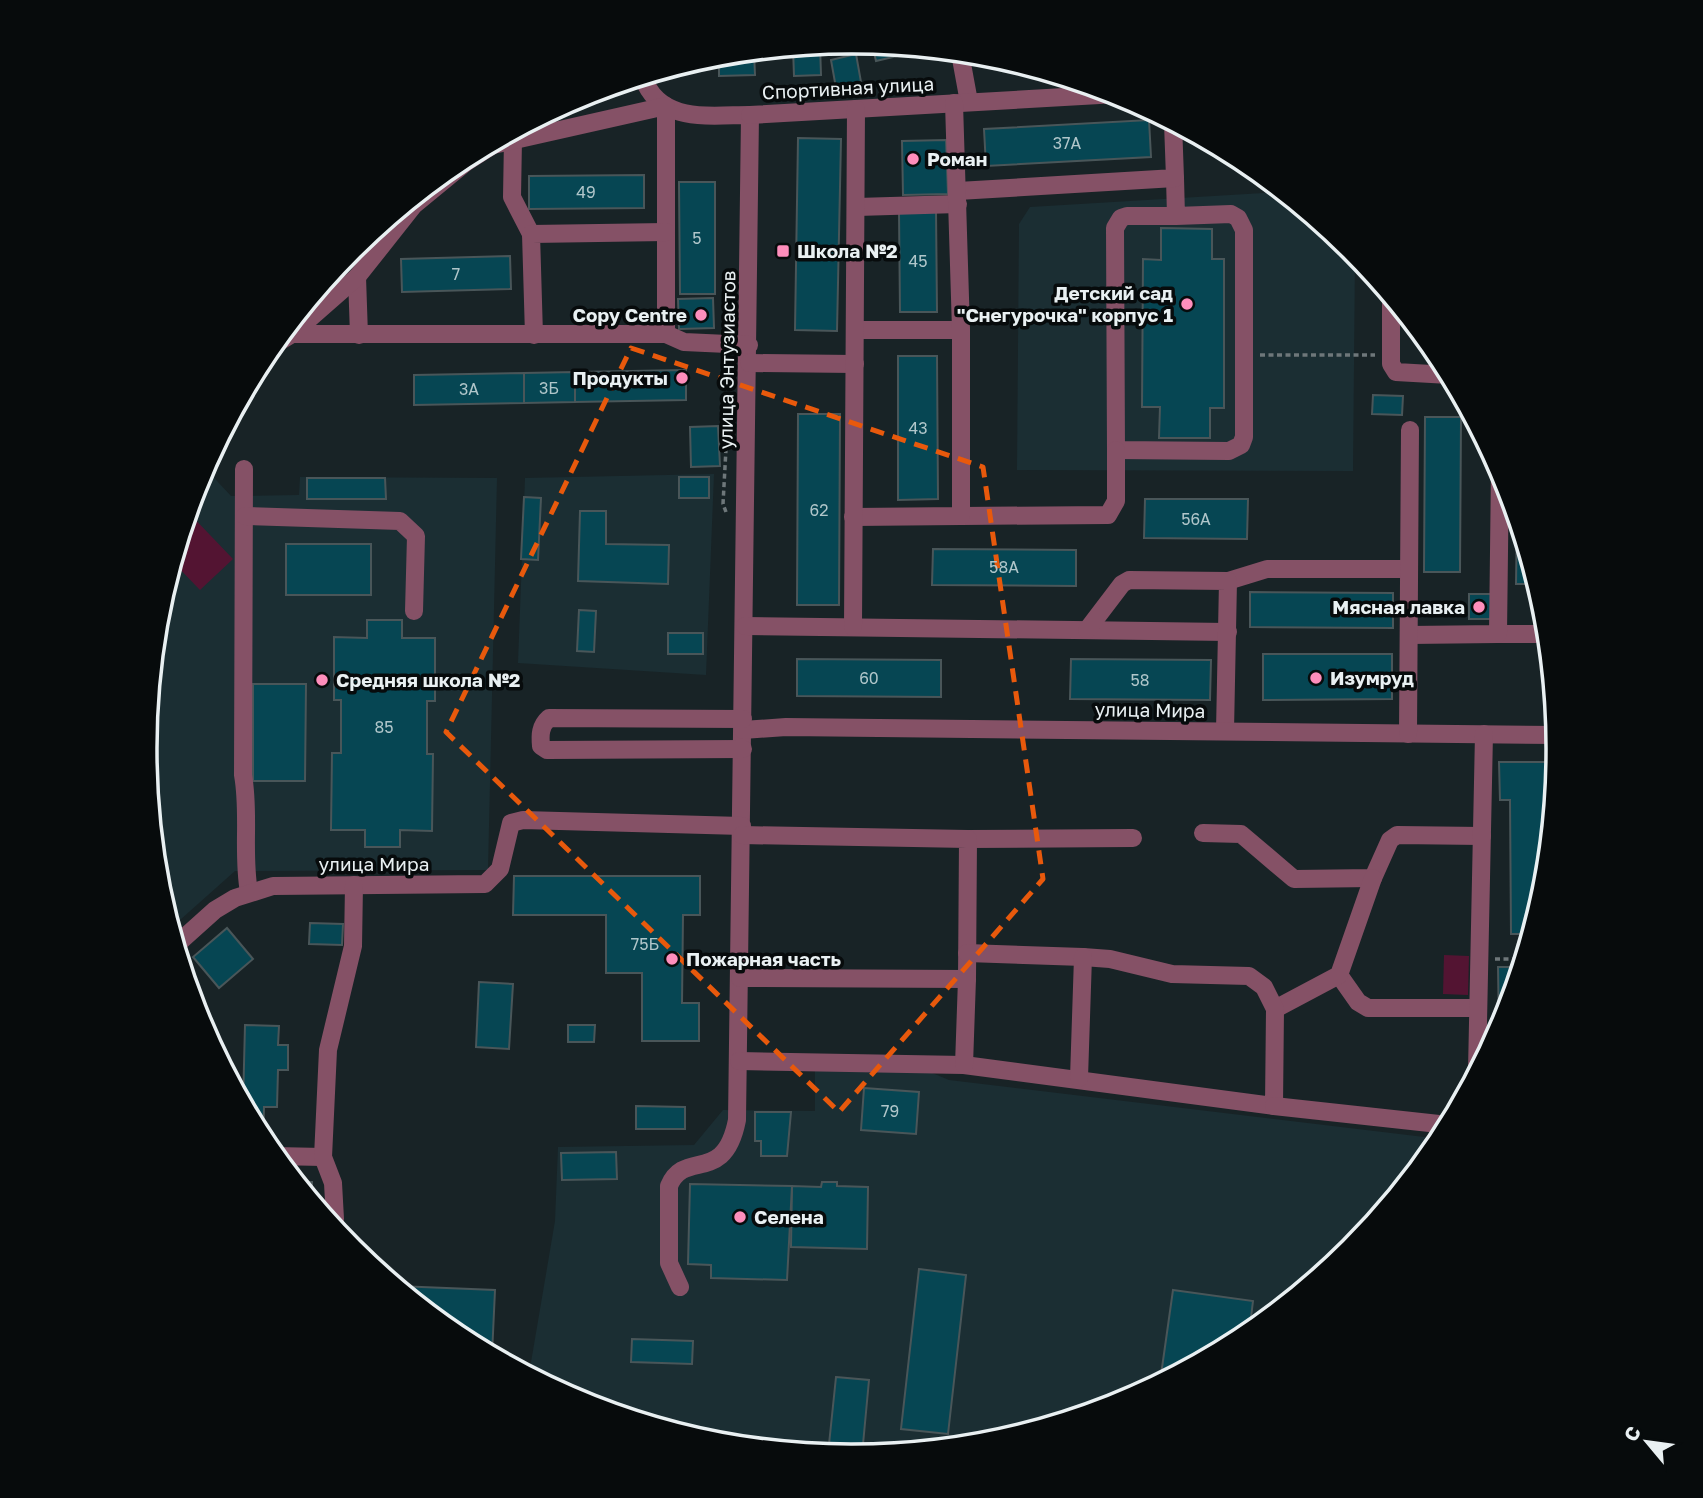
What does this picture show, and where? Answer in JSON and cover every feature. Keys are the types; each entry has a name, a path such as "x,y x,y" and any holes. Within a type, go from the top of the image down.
{"street":[{"path":"960,63 962,102 958,197 961,516"},
{"path":"648,85 653,95 677,113 750,115"},
{"name":"Спортивная улица","path":"750,115 1087,96"},
{"path":"524,137 666,106"},
{"path":"666,106 666,334"},
{"path":"853,627 856,109"},
{"name":"улица Энтузиастов","path":"680,1287 669,1263 669,1186 674,1175 682,1169 705,1164 725,1153 733,1140 739,1061 750,115"},
{"path":"1173,134 1176,216"},
{"path":"513,142 512,197 531,234 534,335"},
{"path":"857,207 1175,178"},
{"path":"853,517 1108,515 1116,501 1115,228 1121,218 1127,216 1231,214 1242,223 1244,437 1236,450 1116,450"},
{"path":"298,329 358,277 399,222"},
{"path":"531,234 666,232"},
{"path":"358,277 359,335"},
{"path":"1391,312 1391,355 1396,372 1436,374"},
{"path":"855,330 961,330"},
{"path":"294,334 666,334 684,342 749,354 855,364"},
{"path":"1408,734 1410,430"},
{"path":"244,469 243,775 248,803 245,871 249,892"},
{"path":"1498,634 1500,501"},
{"path":"245,516 400,521 408,525 416,536 414,611"},
{"path":"1087,630 1122,584 1129,580 1228,581 1266,569 1408,569"},
{"path":"1225,731 1228,581"},
{"path":"745,626 1228,632"},
{"path":"1409,635 1536,634"},
{"name":"улица Мира","path":"743,748 547,750 541,746 540,739 543,724 549,719 786,727 1546,735"},
{"path":"1477,1051 1484,734"},
{"name":"улица Мира","path":"183,938 215,909 249,892 273,886 485,884 497,876 500,869 511,823 548,822 742,831"},
{"path":"742,831 968,839 1133,838"},
{"path":"1203,833 1241,834 1294,879 1373,878"},
{"path":"1275,1009 1339,975 1373,878 1390,840 1397,835 1482,836"},
{"path":"964,1065 968,839"},
{"path":"335,1213 335,1194 323,1157 328,1050 353,946 354,885"},
{"path":"967,953 1110,959 1172,974 1249,976 1264,987 1275,1009 1274,1106"},
{"path":"1079,1078 1083,957"},
{"path":"1339,975 1358,1002 1368,1008 1478,1008"},
{"path":"740,978 967,979"},
{"path":"739,1061 964,1065 1079,1078 1274,1106 1436,1124"},
{"path":"289,1156 323,1157"}],"path":[{"path":"1244,355 1391,355"},
{"path":"727,514 723,504 728,427"},
{"path":"1479,959 1513,959"}],"highlighted area":[{"path":"631,348 983,467 1043,879 839,1112 446,732"}],"shaded area":[{"name":"Детский сад \"Снегурочка\" корпус 1","path":"1267,193 1310,227 1355,271 1353,471 1017,470 1019,224 1030,207"},
{"path":"714,474 706,675 518,663 525,478"},
{"name":"Средняя школа №2","path":"213,477 231,496 299,495 300,477 497,478 488,870 235,871 178,922 170,885 158,794 158,704 170,613 180,569"},
{"path":"196,520 233,559 200,590 180,569"},
{"path":"1444,955 1469,956 1468,995 1443,994"},
{"path":"815,1068 925,1070 949,1080 1427,1137 1403,1172 1343,1240 1310,1271 1237,1327 1199,1351 1117,1391 1031,1420 942,1438 897,1442 852,1444 761,1438 672,1420 628,1407 531,1365 555,1221 558,1147 694,1145 723,1110 815,1111"}],"building":[{"path":"856,54 861,82 836,88 831,60"},
{"path":"820,55 821,75 794,76 793,57"},
{"path":"875,55 897,56 876,61"},
{"path":"754,61 755,75 719,76 719,67"},
{"path":"1146,120 1149,122 1151,157 986,166 984,129"},
{"path":"798,138 841,139 837,331 795,330"},
{"path":"946,140 948,194 903,195 902,141"},
{"path":"644,175 644,208 529,209 529,176"},
{"path":"679,182 715,182 715,294 680,294"},
{"path":"936,210 937,312 900,312 899,211"},
{"path":"1161,228 1212,229 1212,259 1224,259 1224,408 1210,408 1210,438 1159,438 1160,407 1142,407 1143,259 1161,260"},
{"path":"510,256 511,289 402,292 401,259"},
{"path":"713,298 714,328 679,329 678,299"},
{"path":"898,356 937,356 938,499 898,500"},
{"path":"686,370 686,400 575,402 575,372"},
{"path":"575,372 575,402 524,403 524,373"},
{"path":"524,373 524,403 414,405 414,375"},
{"path":"1373,395 1403,396 1402,415 1372,414"},
{"path":"798,414 840,414 839,605 797,605"},
{"path":"1425,417 1461,417 1460,572 1424,572"},
{"path":"718,426 720,466 691,467 690,427"},
{"path":"679,477 709,477 709,498 679,498"},
{"path":"307,478 385,478 386,499 307,499"},
{"path":"524,497 541,498 538,560 521,559"},
{"path":"1145,499 1248,499 1247,539 1144,538"},
{"path":"580,511 606,511 606,544 669,545 668,584 578,581"},
{"path":"286,544 371,544 371,595 286,595"},
{"path":"933,549 1076,550 1076,586 932,585"},
{"path":"1517,549 1526,584 1516,584"},
{"path":"1250,592 1393,593 1393,628 1250,627"},
{"path":"1469,594 1491,594 1492,619 1469,619"},
{"path":"579,610 596,611 594,652 577,651"},
{"path":"367,620 402,620 402,638 435,638 435,701 427,701 427,754 433,754 432,831 400,830 400,847 365,847 365,830 331,830 332,753 341,753 341,700 334,700 334,637 367,638"},
{"path":"668,633 703,633 703,654 668,654"},
{"path":"1263,654 1392,654 1392,699 1263,700"},
{"path":"797,659 941,660 941,697 797,696"},
{"path":"1071,659 1211,660 1210,700 1070,699"},
{"path":"253,684 306,684 305,781 253,781"},
{"path":"1499,762 1546,762 1540,840 1521,934 1511,934 1510,800 1500,800"},
{"path":"514,876 700,876 700,915 683,915 682,1003 699,1003 699,1041 642,1041 642,973 606,973 606,915 513,915"},
{"path":"310,923 343,924 342,945 309,944"},
{"path":"227,928 253,959 219,988 193,957"},
{"path":"1498,967 1511,967 1509,972 1499,1000"},
{"path":"479,982 513,984 509,1049 476,1047"},
{"path":"245,1025 279,1026 278,1045 288,1045 288,1070 278,1070 277,1107 264,1107 264,1118 244,1084"},
{"path":"568,1025 595,1025 594,1042 568,1042"},
{"path":"864,1088 919,1092 916,1134 861,1130"},
{"path":"636,1106 685,1107 685,1129 636,1129"},
{"name":"Селена","path":"755,1112 791,1112 787,1156 761,1156 761,1141 755,1141"},
{"path":"616,1152 617,1179 562,1180 561,1153"},
{"path":"822,1182 837,1182 837,1186 868,1187 867,1249 791,1247 792,1186 821,1187"},
{"name":"Селена","path":"690,1184 792,1186 787,1280 711,1278 711,1265 688,1264"},
{"path":"919,1269 966,1275 948,1434 901,1429"},
{"path":"412,1287 495,1290 493,1344"},
{"path":"1173,1290 1253,1301 1251,1317 1199,1351 1162,1371"},
{"path":"632,1339 693,1341 692,1364 631,1362"},
{"path":"836,1377 869,1380 863,1444 829,1443"}],"place":[{"name":"Роман","path":"913,159"},
{"name":"Школа №2","path":"783,251"},
{"name":"Детский сад \"Снегурочка\" корпус 1","path":"1187,304"},
{"name":"Copy Centre","path":"701,315"},
{"name":"Продукты","path":"682,378"},
{"name":"Мясная лавка","path":"1479,607"},
{"name":"Изумруд","path":"1316,678"},
{"name":"Средняя школа №2","path":"322,680"},
{"name":"Пожарная часть","path":"672,959"},
{"name":"Селена","path":"740,1217"}]}
